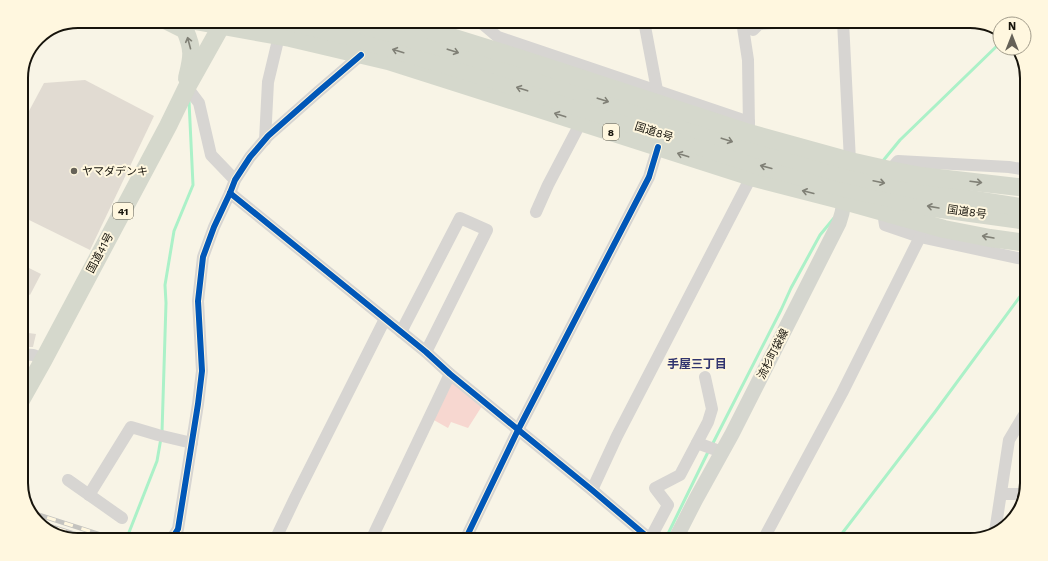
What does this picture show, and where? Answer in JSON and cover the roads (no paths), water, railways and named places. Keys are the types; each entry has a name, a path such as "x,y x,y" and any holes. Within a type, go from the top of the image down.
{"highway":[{"path":"181,28 185,30 190,42 192,57 186,91"},
{"name":"国道41号","path":"28,388 220,28"},
{"name":"国道8号","path":"282,28 352,37 460,69 760,166 839,187 934,208 1020,220"},
{"name":"8","path":"282,28 361,55 388,61 751,177 944,229 1020,242"},
{"name":"国道8号","path":"373,28 440,47 763,151 844,174 931,193 1020,207"},
{"path":"445,28 850,161 922,176 1020,187"}],"main road":[{"name":"流杉町袋線","path":"679,533 719,451 798,306 839,223 850,161"}],"street":[{"path":"265,140 268,82 282,28"},
{"path":"487,28 498,37 656,96 645,28"},
{"path":"743,28 748,60 749,127"},
{"path":"843,28 850,161"},
{"path":"175,533 178,529 202,370 198,301 204,257 214,227 235,180 250,157 265,140 361,55"},
{"path":"186,91 199,103 211,155 235,180"},
{"path":"536,212 548,185 581,122"},
{"path":"468,533 518,430 649,177 658,147"},
{"path":"890,170 898,161 1020,169"},
{"path":"592,490 617,436 751,177"},
{"path":"230,193 426,352 450,374 592,490 642,533"},
{"path":"883,212 885,225 920,237 1020,258"},
{"path":"400,332 460,218 487,230 426,352"},
{"path":"767,533 842,393 920,237"},
{"path":"278,533 385,319"},
{"path":"28,355 44,359"},
{"path":"373,533 450,374"},
{"path":"654,533 668,505 655,488 680,475 700,444 708,422 712,409 705,377"},
{"path":"996,525 1009,440 1020,422"},
{"path":"89,495 131,427 192,443"},
{"path":"700,444 719,451"},
{"path":"68,480 122,518"},
{"path":"1001,494 1018,494"}],"waterway":[{"path":"882,162 900,140 992,51"},
{"path":"162,432 166,303 165,285 174,231 193,185 189,101"},
{"path":"712,445 791,288 820,235 834,218"},
{"path":"842,533 935,412 1020,297"},
{"path":"129,533 157,461 161,438"},
{"path":"668,533 709,450"}],"railway":[{"path":"41,515 95,533"},
{"path":"58,529 65,531"}],"place":[{"name":"ヤマダデンキ","path":"74,171"}],"district":[{"name":"手屋三丁目","path":"697,364"}]}
